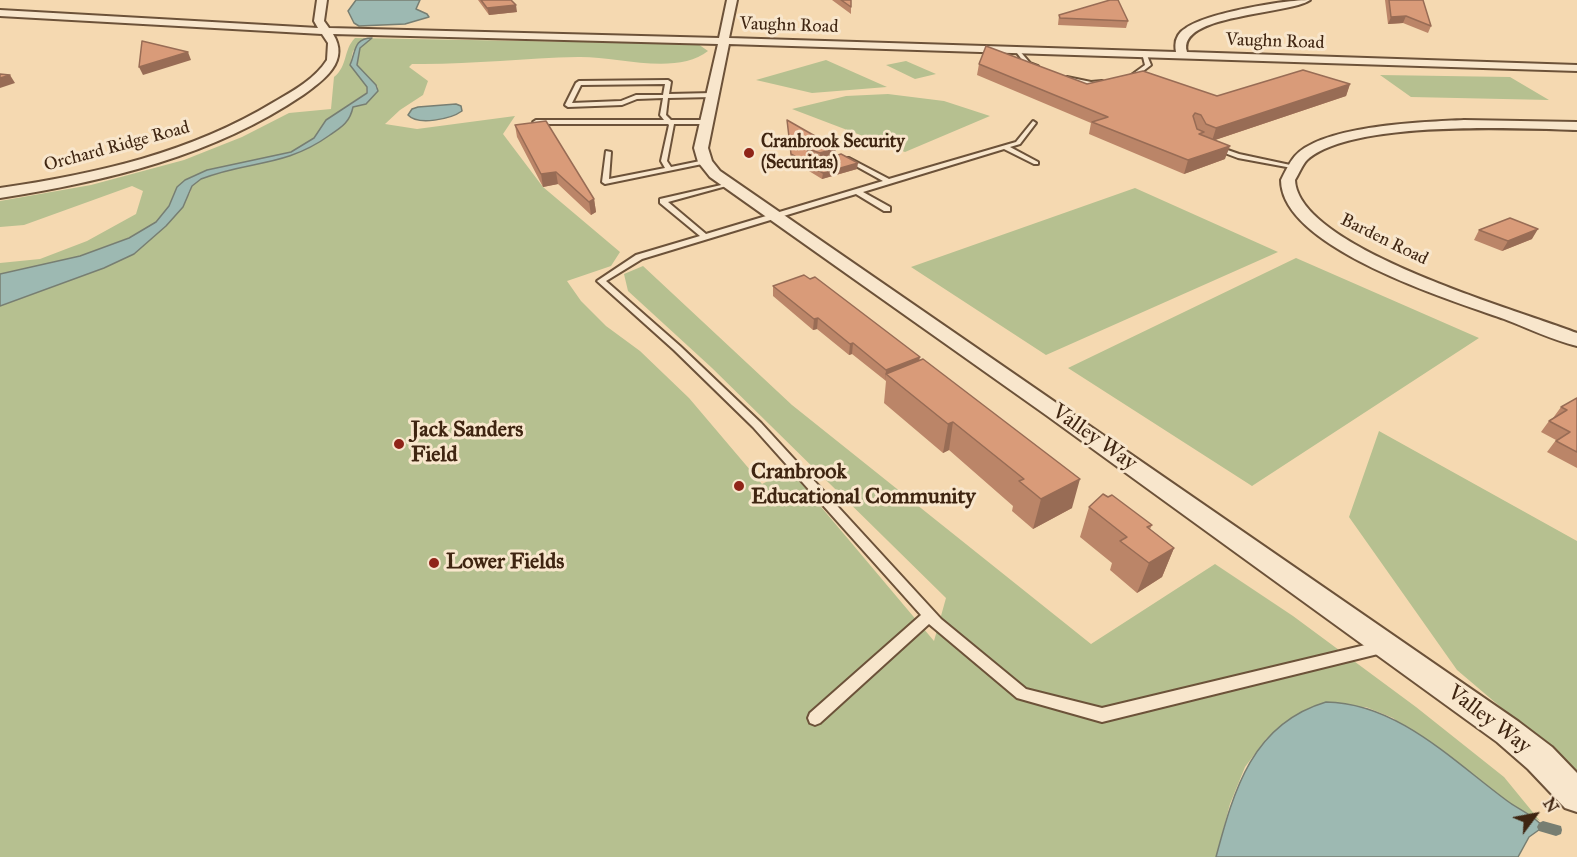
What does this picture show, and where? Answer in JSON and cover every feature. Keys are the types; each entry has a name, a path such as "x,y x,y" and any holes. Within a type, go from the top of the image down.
{"street":[{"name":"Orchard Ridge Road","path":"0,193 45,186 136,165 194,146 245,124 298,93 330,66 334,50 331,37 320,21 322,0"},
{"path":"705,162 701,148 725,41 726,19 732,0"},
{"path":"1183,56 1180,49 1181,39 1198,25 1305,0"},
{"name":"Vaughn Road","path":"0,13 381,33 725,41 1577,68"},
{"path":"1547,67 1577,79"},
{"path":"1292,166 1304,154 1323,144 1381,130 1462,125 1577,126"},
{"name":"Valley Way","path":"705,162 728,184 837,257 1508,732 1547,764 1577,796"},
{"name":"Barden Road","path":"1292,166 1287,186 1298,206 1324,232 1342,244 1397,271 1577,340"}],"lane":[{"path":"1016,50 1028,64 1038,68"},
{"path":"1127,79 1137,76 1148,65 1144,54"},
{"path":"1059,77 1091,84 1109,83"},
{"path":"669,169 664,160 672,125 663,115 666,96 668,82 579,83 568,105 622,103 636,98 666,96 713,95"},
{"path":"536,122 707,122"},
{"path":"1033,123 1018,143 639,257 601,281 677,348 756,425 929,616 1022,694 1102,715 1387,646"},
{"path":"1205,143 1238,156 1292,166"},
{"path":"1004,147 1036,163"},
{"path":"608,152 605,182 705,162"},
{"path":"834,158 842,156 889,183"},
{"path":"705,237 663,201 728,184"},
{"path":"858,192 887,209"},
{"path":"815,718 929,616"}],"green space":[{"name":"Lower Fields","path":"355,38 698,44 708,51 695,58 663,64 578,57 412,64 409,67 428,81 423,95 400,110 385,124 417,129 515,116 503,134 543,187 620,252 611,266 567,281 581,301 606,326 640,351 689,398 762,484 790,470 934,641 946,598 712,368 628,291 624,274 643,266 792,405 1091,644 1215,564 1293,616 1416,707 1504,777 1540,821 1513,806 1393,718 1366,707 1314,706 1292,717 1266,739 1245,767 1230,804 1216,857 0,857 0,306 104,268 134,254 166,226 190,193 192,186 201,179 298,153 330,135 348,120 353,107 362,105 378,87 357,65 360,48 371,39 353,51 350,65 367,87 366,93 326,120 314,138 291,152 207,170 191,177 177,187 169,206 156,222 128,238 80,256 0,274 0,263 40,259 87,241 136,214 143,191 132,186 24,225 0,227 0,201 91,185 184,160 242,137 289,113 331,109 334,77 342,68"},
{"path":"826,60 887,87 812,93 756,80"},
{"path":"906,61 936,74 915,79 886,65"},
{"path":"1380,75 1510,77 1549,100 1411,97"},
{"path":"888,94 944,101 990,116 905,152 792,109 846,96"},
{"path":"1135,188 1278,252 1046,355 911,267"},
{"path":"1296,258 1479,338 1252,486 1068,368"},
{"path":"1379,431 1577,541 1577,772 1457,670 1349,517"}],"water":[{"path":"356,0 420,0 416,9 429,17 405,24 359,26 354,23 348,11"},
{"path":"372,38 360,48 357,65 376,85 378,91 366,104 353,107 345,124 313,146 297,153 201,179 192,186 183,207 166,226 134,254 104,268 0,306 0,274 80,256 129,238 156,222 169,206 177,187 185,180 207,170 291,152 314,138 326,120 367,93 367,87 350,65 358,43 361,40"},
{"path":"456,104 461,106 462,111 443,119 427,121 408,115 412,109 418,107"},
{"path":"1326,702 1352,705 1376,712 1400,723 1444,752 1543,827 1529,837 1518,857 1216,857 1239,784 1263,743 1280,726 1301,712"}],"building":[{"path":"481,0 511,0 516,5 487,8"},
{"path":"841,0 851,0 851,7"},
{"path":"1110,0 1118,0 1128,21 1060,18 1059,15"},
{"path":"1389,0 1423,0 1431,26 1406,16 1391,17"},
{"path":"142,41 188,52 139,67"},
{"path":"986,46 1087,84 1143,71 1217,96 1303,70 1350,84 1216,128 1206,124 1201,115 1195,113 1193,116 1197,129 1204,132 1199,134 1230,146 1188,160 1092,122 1108,117 979,64"},
{"path":"787,120 836,148 820,153 808,149 807,155 820,161 841,154 858,163 823,173 791,154"},
{"path":"546,121 594,199 589,202 556,172 541,174 515,125"},
{"path":"1510,218 1538,229 1508,241 1479,230"},
{"path":"804,275 810,279 815,277 920,357 886,370 818,318 814,319 773,286"},
{"path":"923,359 1080,479 1041,499 1019,481 1024,479 953,422 948,424 886,374"},
{"path":"1577,398 1577,452 1556,441 1570,432 1549,421 1567,410 1561,407"},
{"path":"1103,494 1108,497 1112,495 1152,525 1147,527 1174,548 1149,563 1120,541 1127,537 1089,507"}],"waterway":[{"path":"1543,827 1556,830"}],"place":[{"name":"Cranbrook Security (Securitas)","path":"749,153"},
{"name":"Jack Sanders Field","path":"399,444"},
{"name":"Cranbrook Educational Community","path":"739,486"},
{"name":"Lower Fields","path":"434,563"}]}
